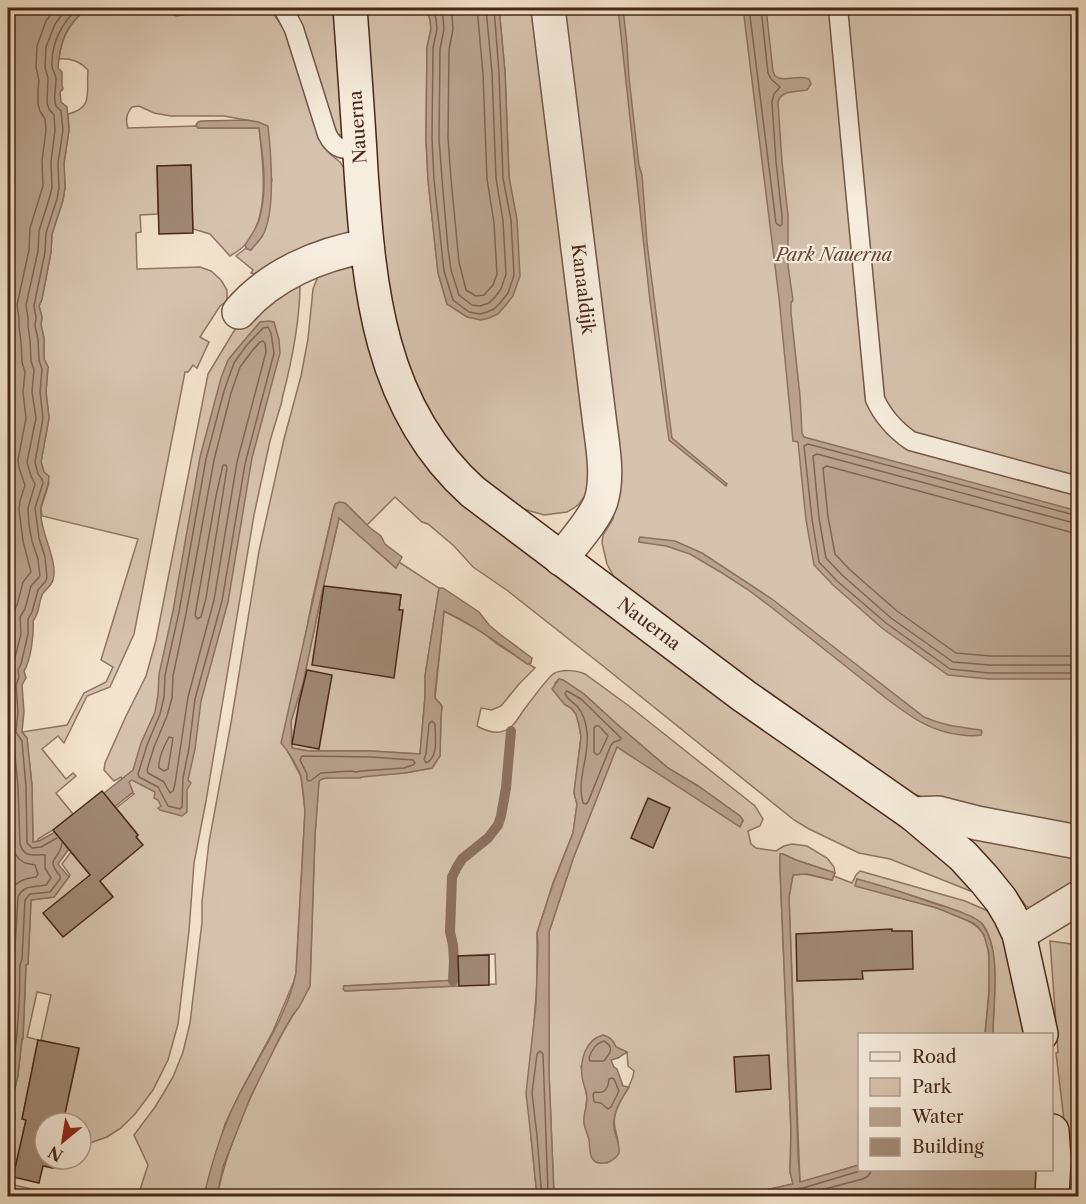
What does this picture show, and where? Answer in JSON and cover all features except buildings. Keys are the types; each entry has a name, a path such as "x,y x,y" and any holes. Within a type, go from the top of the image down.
{"street":[{"name":"Nauerna","path":"350,8 367,246 377,310 388,356 402,394 440,457 463,483 561,559 744,696 914,814 963,856 1001,900 1019,934 1041,1033"},
{"name":"Kanaaldijk","path":"548,8 599,417 604,482 601,501 596,512 561,559"},
{"path":"239,312 261,290 286,274 342,250 367,246"},
{"path":"914,814 938,813 987,826 1078,842"},
{"path":"1019,934 1078,898"},
{"path":"1052,1171 1052,1197"}],"lane":[{"path":"283,8 294,29 327,134 334,144 344,150 360,149"},
{"path":"838,8 875,399 880,411 898,432 911,441 1078,486"}],"green space":[{"path":"88,8 173,8 176,16 238,8 271,10 285,31 320,140 346,171 350,233 256,274 251,273 253,270 236,256 246,248 251,250 272,180 258,122 224,116 171,116 154,113 139,106 132,107 128,112 126,120 128,128 197,126 198,128 259,128 263,173 262,205 253,233 245,245 230,256 210,234 193,229 191,165 157,166 158,214 140,215 141,232 136,233 137,269 200,267 211,271 221,280 227,290 227,301 220,306 200,337 209,342 197,368 193,365 188,372 185,372 134,634 110,687 87,696 64,743 58,736 42,749 66,779 73,773 76,776 56,793 73,814 38,839 39,841 33,842 32,786 27,738 22,732 67,725 84,693 106,682 113,667 101,660 138,539 42,516 41,508 49,483 41,462 49,418 46,392 48,367 44,359 44,338 39,306 51,252 52,234 65,188 64,163 69,130 68,114 82,108 88,92 88,70 75,61 59,59 62,43 68,30"},
{"path":"293,8 336,8 344,133 341,135 334,130"},
{"path":"366,8 426,8 430,20 431,29 427,47 428,180 438,272 447,304 511,192 505,72 499,8 541,8 594,459 587,493 579,504 567,512 544,515 520,508 474,472 438,429 415,389 399,339 383,261"},
{"name":"Park Nauerna","path":"556,8 1078,8 1078,829 939,802 907,792 818,731 615,579 607,564 602,543 603,535 613,519 614,509"},
{"path":"344,263 354,269 393,409 937,850 974,890 973,892 890,859 859,853 794,820 508,591 473,567 454,546 428,524 422,522 395,497 367,525 345,503 334,507 312,601 285,746 301,777 305,811 294,981 273,1031 225,1124 204,1196 138,1196 148,1165 134,1135 155,1107 173,1077 183,1052 190,1023 209,842 259,551 284,439 301,376 308,339 313,289 320,271"},
{"path":"300,283 295,342 254,515 194,863 178,1024 168,1060 153,1090 121,1128 93,1142 93,1111 66,1111 79,1049 41,1040 51,995 37,992 27,1037 38,1040 22,1119 26,1120 13,1177 10,1174 15,1113 12,1111 12,1101 23,1038 31,900 54,897 70,875 62,864 71,852 90,874 142,845 136,837 138,835 116,808 134,794 127,797 117,783 122,779 121,777 114,781 104,770 105,763 146,676 156,640 208,374 246,314"},
{"path":"339,518 369,527 372,547 395,567 399,562 439,588 425,676 420,754 309,751 292,748 291,721 303,683","holes":["381,592 401,595 399,610 402,610 344,627 379,607"]},
{"path":"444,611 481,631 535,668 501,706 492,710 481,708 477,726 494,732 508,729 553,674 573,671 585,674 755,806 763,819 760,826 748,831 751,844 756,848 776,851 792,844 807,846 827,858 834,867 835,873 780,854 791,1131 790,1172 793,1184 737,1196 554,1196 549,1073 549,932 573,859 617,746 740,826 743,821 740,816 698,786 668,768 584,694 559,679 555,683 564,704 576,714 581,737 574,793 577,804 573,833 553,883 537,933 531,1137 537,1196 217,1196 228,1155 251,1096 310,986 319,781 326,778 405,773 432,768 440,756 442,706 435,698","holes":["495,954 496,984 345,991 344,986 459,980 458,956","613,1041 616,1047 627,1052 628,1066 634,1071 631,1083 615,1115 614,1123 618,1139 616,1157 607,1163 597,1162 584,1123 587,1097 581,1066"]},
{"path":"957,832 1078,856 1078,888 1032,909 1026,906 999,870"},
{"path":"860,871 965,901 988,911 1000,923 1029,1033 993,1033 994,963 989,936 983,925 945,906 857,879 856,886 956,915 977,927 983,934 989,955 985,1033 858,1033 858,1165 800,1183 789,897 793,875 808,875 832,880 834,876 852,883"},
{"path":"1050,941 1078,945 1078,1142 1066,1137 1056,1053 1058,1052"},
{"path":"9,1184 64,1196 9,1196"}],"water":[{"path":"8,8 88,8 69,27 59,58 58,68 62,72 63,89 60,92 61,102 67,107 69,130 64,163 65,188 52,234 51,252 39,306 44,338 44,359 48,367 46,392 49,418 41,462 49,480 41,507 41,516 54,572 52,582 42,595 33,621 32,647 24,671 26,678 22,685 24,712 22,732 27,738 32,786 33,842 55,832 133,770 141,743 155,712 159,674 173,611 200,457 221,378 228,360 260,322 274,322 280,353 252,458 228,602 201,701 195,749 188,780 191,783 187,790 187,812 182,816 160,810 158,800 154,798 155,792 132,780 129,782 133,792 66,846 69,849 58,864 69,877 54,897 31,900 23,1039 12,1100 14,1103 12,1111 15,1113 9,1196 8,1196"},
{"path":"426,8 499,8 505,72 509,177 517,219 520,276 513,296 498,314 481,320 467,317 447,304 438,273 426,139 427,47 431,29"},
{"path":"618,8 623,8 639,166 642,175 647,243 672,438 727,484 726,486 669,440 650,301"},
{"path":"743,8 766,8 775,76 783,79 805,78 809,79 811,84 807,90 782,95 778,102 788,215 788,266 793,300 791,313 802,433 804,437 1078,511 1078,679 989,679 948,675 882,628 814,565 806,520 798,442 793,441 779,298"},
{"path":"246,120 268,126 271,166 271,197 267,224 263,235 251,250 245,245 258,223 263,197 264,174 259,128 198,128 196,125 201,121"},
{"path":"345,503 381,536 385,544 402,557 396,568 339,518 303,683 291,721 292,748 309,751 420,754 425,676 439,588 443,588 479,612 489,625 532,658 531,663 527,664 477,629 444,611 435,693 435,698 442,706 440,756 432,768 360,778 326,778 319,781 310,986 280,1037 250,1098 223,1167 217,1196 204,1196 223,1130 240,1093 280,1020 296,973 305,811 300,773 281,743 333,511 335,504"},
{"path":"640,537 675,541 702,553 772,599 924,717 945,724 981,730 981,735 970,736 941,731 922,723 887,699 747,589 690,554 666,546 639,542"},
{"path":"559,679 584,694 668,768 698,786 743,820 740,827 617,747 573,859 549,932 549,1073 554,1196 537,1196 526,1093 536,1004 537,933 573,833 577,804 574,793 581,737 576,714 552,689"},
{"path":"780,854 783,854 835,873 832,880 807,874 793,875 789,897 800,1182 858,1165 858,1171 1053,1171 1071,1160 1076,1141 1078,1142 1078,1196 737,1196 793,1184 790,1172 791,1131"},
{"path":"857,879 891,889 956,910 973,917 983,925 989,936 995,963 993,1033 985,1033 989,994 989,953 984,935 979,928 973,923 937,908 855,886"},
{"path":"459,980 459,986 345,991 343,989 344,986"},
{"path":"603,1035 611,1039 616,1047 627,1052 611,1060 623,1086 629,1087 614,1117 619,1153 610,1161 598,1163 590,1154 584,1124 587,1099 582,1071 583,1058 588,1046"}],"waterway":[{"path":"453,981 454,961 450,932 452,877 462,859 488,838 498,825 506,788 511,731"}]}
